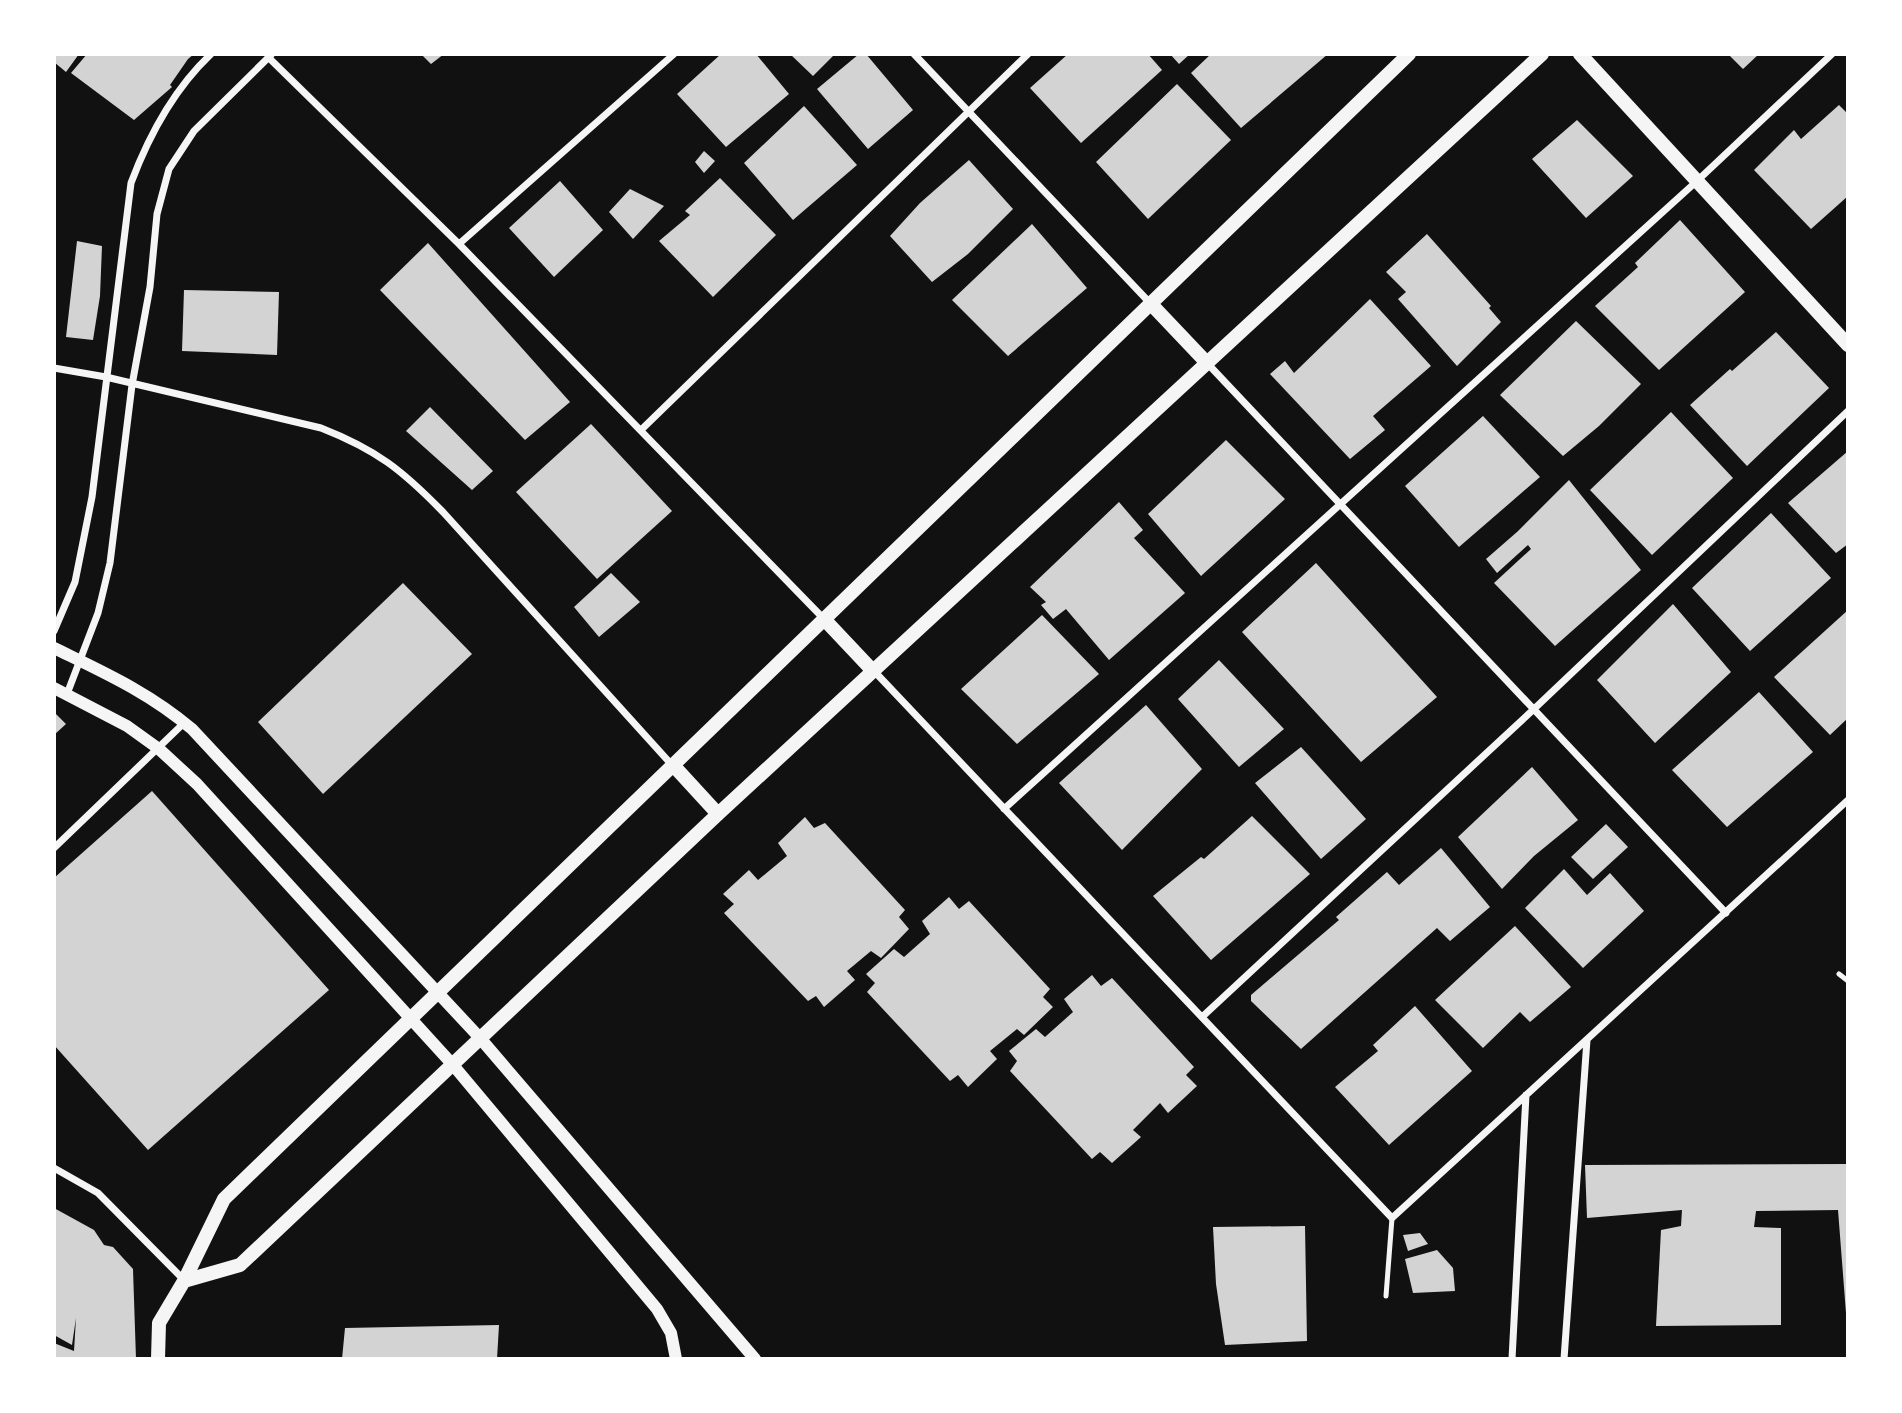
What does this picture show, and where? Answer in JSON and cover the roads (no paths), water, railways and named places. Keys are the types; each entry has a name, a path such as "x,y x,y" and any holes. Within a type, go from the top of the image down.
{"main road":[{"path":"158,1359 159,1323 184,1281 224,1199 1409,54"},
{"path":"184,1281 240,1265 718,814 1542,54"},
{"path":"1580,54 1848,345"},
{"path":"1151,304 1207,363"},
{"path":"824,619 873,670"},
{"path":"673,765 718,814"}],"street":[{"path":"54,631 75,582 92,497 131,183 146,144 171,100 211,54"},
{"path":"459,244 674,54"},
{"path":"914,54 1151,304"},
{"path":"641,430 1028,54"},
{"path":"1004,809 1341,506 1832,54"},
{"path":"67,694 98,613 110,563 132,384 150,287 158,214 169,169 194,131 270,56 459,244 824,619"},
{"path":"1207,363 1726,913"},
{"path":"54,368 106,377 321,428 355,442 385,459 443,512 673,765"},
{"path":"1202,1017 1534,709 1848,411"},
{"path":"54,648 138,690 167,708 184,723 481,1038 755,1359"},
{"path":"873,670 1392,1218 1848,800"},
{"path":"54,688 127,726 197,784 453,1065 657,1309 671,1333 676,1359"},
{"path":"54,848 159,750 184,723"},
{"path":"1564,1359 1587,1040"},
{"path":"1512,1359 1526,1095"},
{"path":"54,1168 99,1193 184,1281"}],"lane":[{"path":"1839,974 1848,981"},
{"path":"1386,1296 1392,1218"}]}
